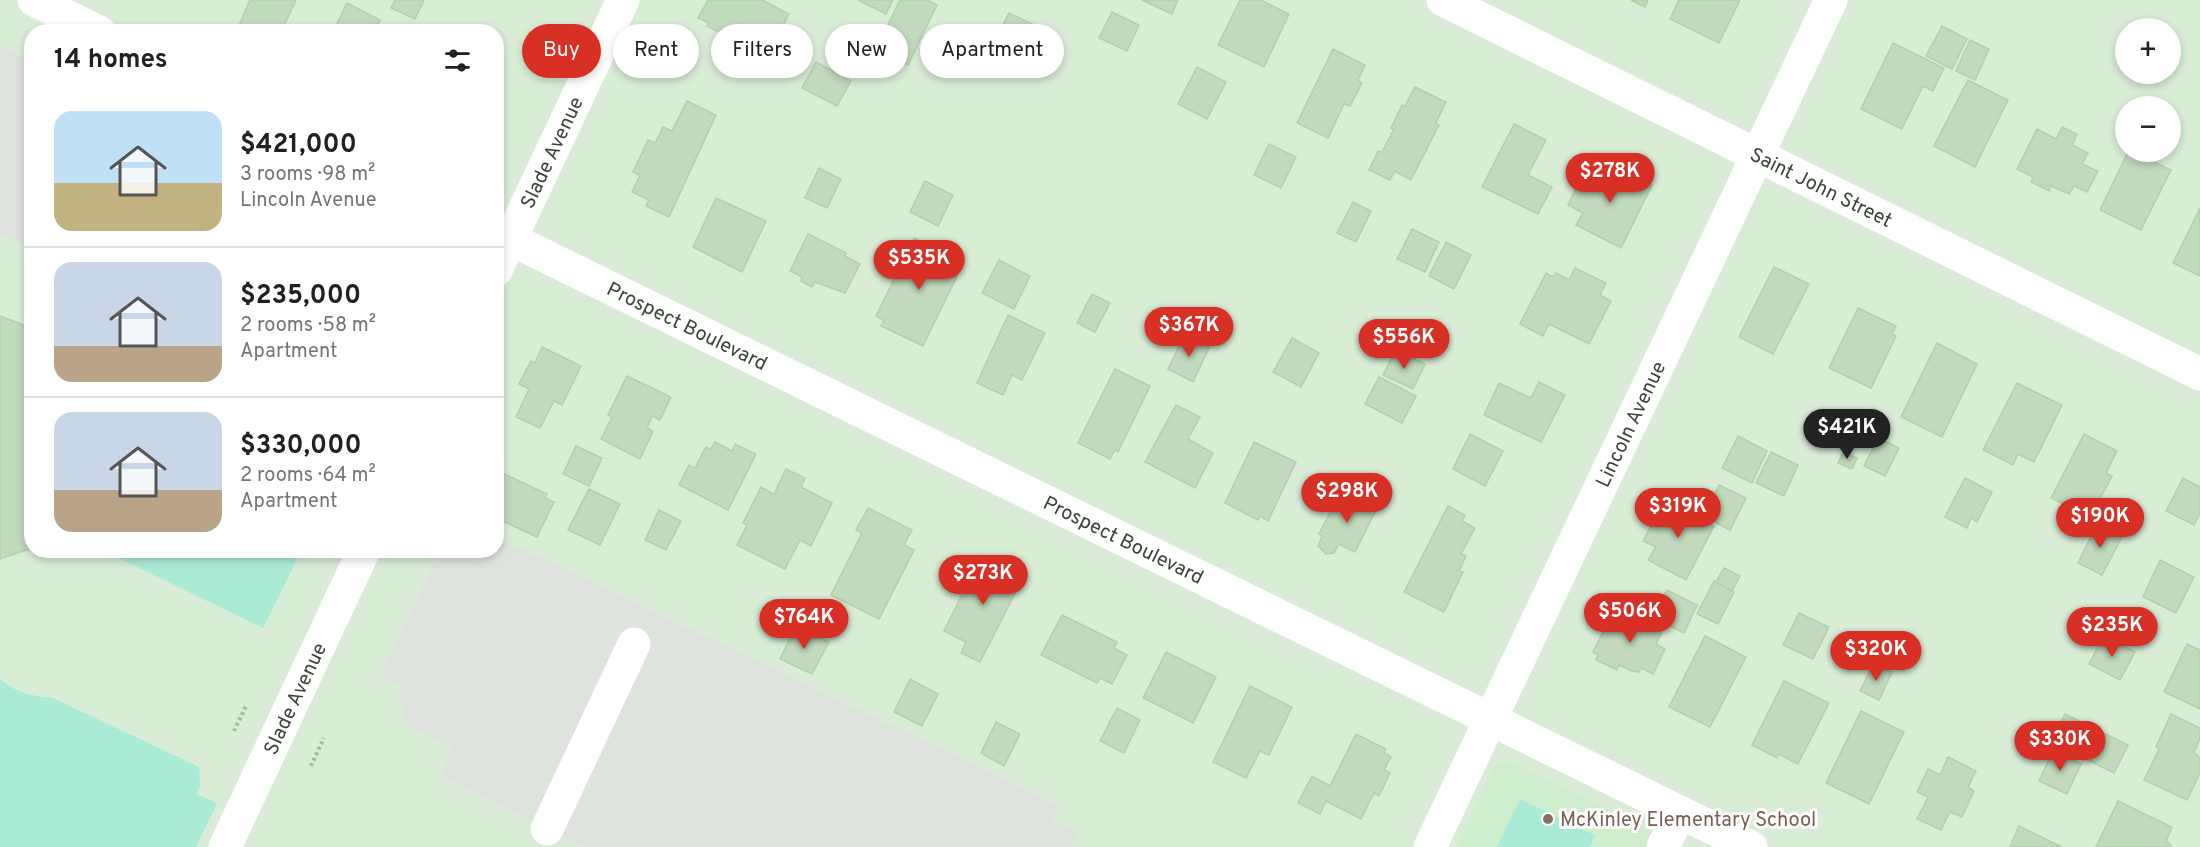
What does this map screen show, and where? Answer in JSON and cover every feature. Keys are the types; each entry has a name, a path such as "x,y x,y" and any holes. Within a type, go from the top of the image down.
{"street":[{"path":"34,0 83,24"},
{"name":"Slade Avenue","path":"504,236 623,0"},
{"name":"Saint John Street","path":"1443,0 2200,374"},
{"name":"Lincoln Avenue","path":"1430,847 1831,0"},
{"name":"Prospect Boulevard","path":"504,236 1751,847"},
{"name":"Slade Avenue","path":"225,847 360,558"},
{"path":"547,828 634,644"},
{"path":"1663,847 1680,812"}],"path":[{"path":"234,731 247,704"},
{"path":"311,766 324,738"}],"shaded area":[{"path":"0,0 2200,0 2200,847 0,847"},
{"path":"0,46 24,58 24,245 0,233"},
{"path":"504,540 1058,805 1051,821 1078,833 1071,847 585,847 440,775 453,748 407,724 400,701 402,685 381,675 437,558 504,558"},
{"path":"118,558 298,558 263,628"},
{"path":"0,679 12,688 25,693 53,698 199,767 200,787 196,794 217,803 196,847 0,847"},
{"name":"McKinley Elementary School","path":"1509,762 1683,847 1456,847 1496,765"},
{"path":"1520,799 1595,835 1590,847 1497,847"}],"building":[{"path":"250,0 296,0 285,24 240,24"},
{"path":"395,0 424,0 415,19 391,8"},
{"path":"708,0 762,0 789,14 784,24 711,24 711,28 707,26 709,23 698,18"},
{"path":"858,0 893,0 886,14"},
{"path":"900,0 928,0 937,5 928,24 920,24 920,40 908,65 908,24 888,24"},
{"path":"1142,0 1178,0 1172,14"},
{"path":"1240,0 1261,0 1289,14 1264,67 1218,45"},
{"path":"1631,0 1648,0 1645,7"},
{"path":"1679,0 1740,0 1719,43 1670,19"},
{"path":"347,3 380,20 378,24 337,24"},
{"path":"1112,12 1139,25 1127,51 1099,38"},
{"path":"1009,13 1032,24 1004,24"},
{"path":"1942,26 1967,39 1952,69 1926,56"},
{"path":"1970,40 1989,49 1975,80 1956,71"},
{"path":"1893,43 1944,68 1933,91 1923,86 1902,129 1861,109"},
{"path":"1333,49 1365,65 1358,80 1362,83 1350,106 1344,104 1328,138 1297,123"},
{"path":"816,62 825,67 825,78 845,78 851,81 837,106 802,88 807,78 813,78 813,68"},
{"path":"1197,67 1226,82 1207,119 1178,104"},
{"path":"1968,80 2008,100 1975,167 1934,146"},
{"path":"1415,87 1446,102 1436,123 1439,125 1411,180 1395,171 1390,180 1369,170 1378,151 1382,152 1394,129 1391,128 1402,105 1405,106"},
{"path":"687,101 716,115 669,217 646,206 649,200 632,192 640,175 633,172 648,140 655,143 663,127 672,131"},
{"path":"1514,124 1546,140 1528,175 1552,187 1538,214 1482,187"},
{"path":"2062,127 2077,134 2072,145 2088,153 2082,164 2098,171 2087,192 2074,186 2069,194 2051,186 2049,191 2031,182 2033,177 2017,169 2037,129 2056,139"},
{"path":"1269,144 1296,157 1281,188 1254,175"},
{"path":"2123,162 2155,162 2171,170 2141,230 2100,210"},
{"path":"1606,163 1652,185 1621,248 1576,225 1583,213 1568,205 1583,174 1598,181"},
{"path":"819,168 841,179 827,208 805,198"},
{"path":"925,181 953,195 938,226 910,212"},
{"path":"716,198 766,221 742,272 693,247"},
{"path":"1353,202 1371,211 1356,242 1337,233"},
{"path":"2200,208 2200,276 2173,263"},
{"path":"1412,229 1439,242 1425,272 1397,259"},
{"path":"808,234 846,253 845,256 860,264 845,293 815,282 812,287 801,281 802,277 790,271"},
{"path":"914,238 942,252 946,245 963,253 954,272 958,274 923,346 881,326 884,320 876,316"},
{"path":"1446,242 1471,255 1454,289 1429,276"},
{"path":"999,260 1030,276 1014,309 982,293"},
{"path":"1774,267 1809,284 1773,354 1739,337"},
{"path":"1575,268 1606,283 1600,295 1611,301 1589,344 1549,324 1543,336 1520,324 1546,273 1553,277 1556,273 1569,280"},
{"path":"1092,294 1110,303 1095,332 1077,323"},
{"path":"1858,308 1896,326 1892,334 1896,336 1871,388 1829,368"},
{"path":"1008,315 1045,333 1022,380 1012,375 1003,395 977,383"},
{"path":"0,316 24,325 24,551 0,559"},
{"path":"1185,334 1210,346 1193,382 1168,369"},
{"path":"1292,338 1319,353 1301,387 1273,372"},
{"path":"1937,343 1977,364 1942,437 1901,417"},
{"path":"542,347 581,366 562,405 554,401 540,428 516,417 529,389 519,384 531,361 535,363"},
{"path":"1396,350 1425,364 1413,389 1383,375"},
{"path":"1115,369 1150,386 1118,452 1115,450 1110,459 1078,443"},
{"path":"627,376 671,397 660,420 652,416 647,428 653,431 640,459 601,439 612,417 608,415"},
{"path":"1379,377 1416,396 1402,423 1365,404"},
{"path":"1539,382 1565,395 1541,442 1484,415 1499,383 1531,398"},
{"path":"2017,383 2062,405 2034,462 2018,454 2013,465 1983,450"},
{"path":"1176,405 1200,417 1188,439 1213,453 1195,488 1145,462"},
{"path":"1470,434 1503,451 1485,486 1453,469"},
{"path":"2084,434 2117,451 2106,473 2112,476 2090,518 2051,498"},
{"path":"1738,436 1767,451 1752,483 1722,468"},
{"path":"1878,438 1899,448 1885,476 1864,466"},
{"path":"715,442 732,451 735,444 756,454 728,510 679,485 689,465 695,468 706,447 711,449"},
{"path":"1254,442 1296,462 1268,521 1260,516 1258,520 1225,503"},
{"path":"576,446 602,458 589,486 563,474"},
{"path":"1771,452 1798,465 1784,496 1756,483"},
{"path":"1843,452 1857,458 1852,469 1838,463"},
{"path":"786,469 805,478 801,487 832,503 811,546 800,540 785,569 737,545 747,525 743,523 761,487 774,494"},
{"path":"504,474 547,494 545,498 554,502 537,537 504,522"},
{"path":"1965,478 1992,492 1977,522 1971,518 1967,528 1945,517"},
{"path":"2183,478 2200,487 2200,513 2194,525 2166,511"},
{"path":"1719,485 1746,498 1730,530 1703,516"},
{"path":"589,489 620,504 600,545 568,530"},
{"path":"1365,492 1381,500 1355,552 1339,544 1334,553 1326,554 1318,546 1322,536 1319,534 1338,497 1358,507"},
{"path":"1680,494 1695,502 1690,513 1714,526 1686,580 1648,560 1656,547 1643,541 1657,515 1666,520"},
{"path":"1448,506 1465,515 1462,521 1475,528 1461,554 1466,556 1459,571 1463,572 1444,612 1404,592"},
{"path":"868,508 912,530 904,545 914,550 879,619 831,595 862,533 856,530"},
{"path":"659,510 681,521 666,550 645,540"},
{"path":"2098,522 2123,535 2102,575 2078,563"},
{"path":"982,555 1024,576 980,662 961,653 966,642 944,631"},
{"path":"2160,560 2194,577 2176,613 2143,597"},
{"path":"1724,568 1740,576 1732,591 1716,582"},
{"path":"1714,581 1734,592 1718,624 1697,614"},
{"path":"1667,590 1697,605 1684,633 1653,618"},
{"path":"1623,609 1663,629 1656,644 1665,649 1653,674 1641,668 1639,672 1619,665 1617,670 1596,660 1598,655 1593,652 1610,618 1617,621"},
{"path":"1799,613 1829,627 1813,659 1783,645"},
{"path":"1062,615 1117,642 1114,648 1127,655 1112,684 1100,678 1097,683 1041,655"},
{"path":"796,626 829,642 812,674 780,659"},
{"path":"1705,636 1746,657 1710,727 1669,707"},
{"path":"2104,636 2135,652 2120,680 2089,664"},
{"path":"2187,644 2200,650 2200,709 2164,692"},
{"path":"1884,647 1895,651 1889,663 1879,659"},
{"path":"1166,652 1216,677 1193,723 1143,698"},
{"path":"1874,663 1892,672 1879,700 1860,691"},
{"path":"910,679 938,694 922,726 894,712"},
{"path":"1784,681 1829,703 1798,764 1778,754 1777,758 1752,745"},
{"path":"1250,686 1292,707 1269,755 1260,751 1246,778 1213,762"},
{"path":"1117,708 1140,720 1124,753 1100,741"},
{"path":"1861,711 1904,732 1869,804 1826,783"},
{"path":"2065,714 2128,745 2114,773 2051,742"},
{"path":"2171,714 2200,728 2200,739 2194,752 2200,758 2200,773 2187,800 2144,780 2159,749 2156,747"},
{"path":"996,722 1020,734 1004,766 981,753"},
{"path":"1356,734 1386,749 1384,753 1391,757 1384,770 1390,773 1379,796 1374,793 1361,819 1326,801 1320,814 1298,803 1312,776 1330,786"},
{"path":"2053,751 2081,764 2067,794 2039,781"},
{"path":"1948,757 1976,771 1968,787 1974,791 1962,817 1950,812 1941,830 1917,819 1928,797 1917,792 1928,769 1940,775"},
{"path":"2118,801 2172,827 2166,842 2171,845 2170,847 2096,847"},
{"path":"2019,826 2062,847 2010,847"}],"place":[{"name":"McKinley Elementary School","path":"1548,819"}]}
